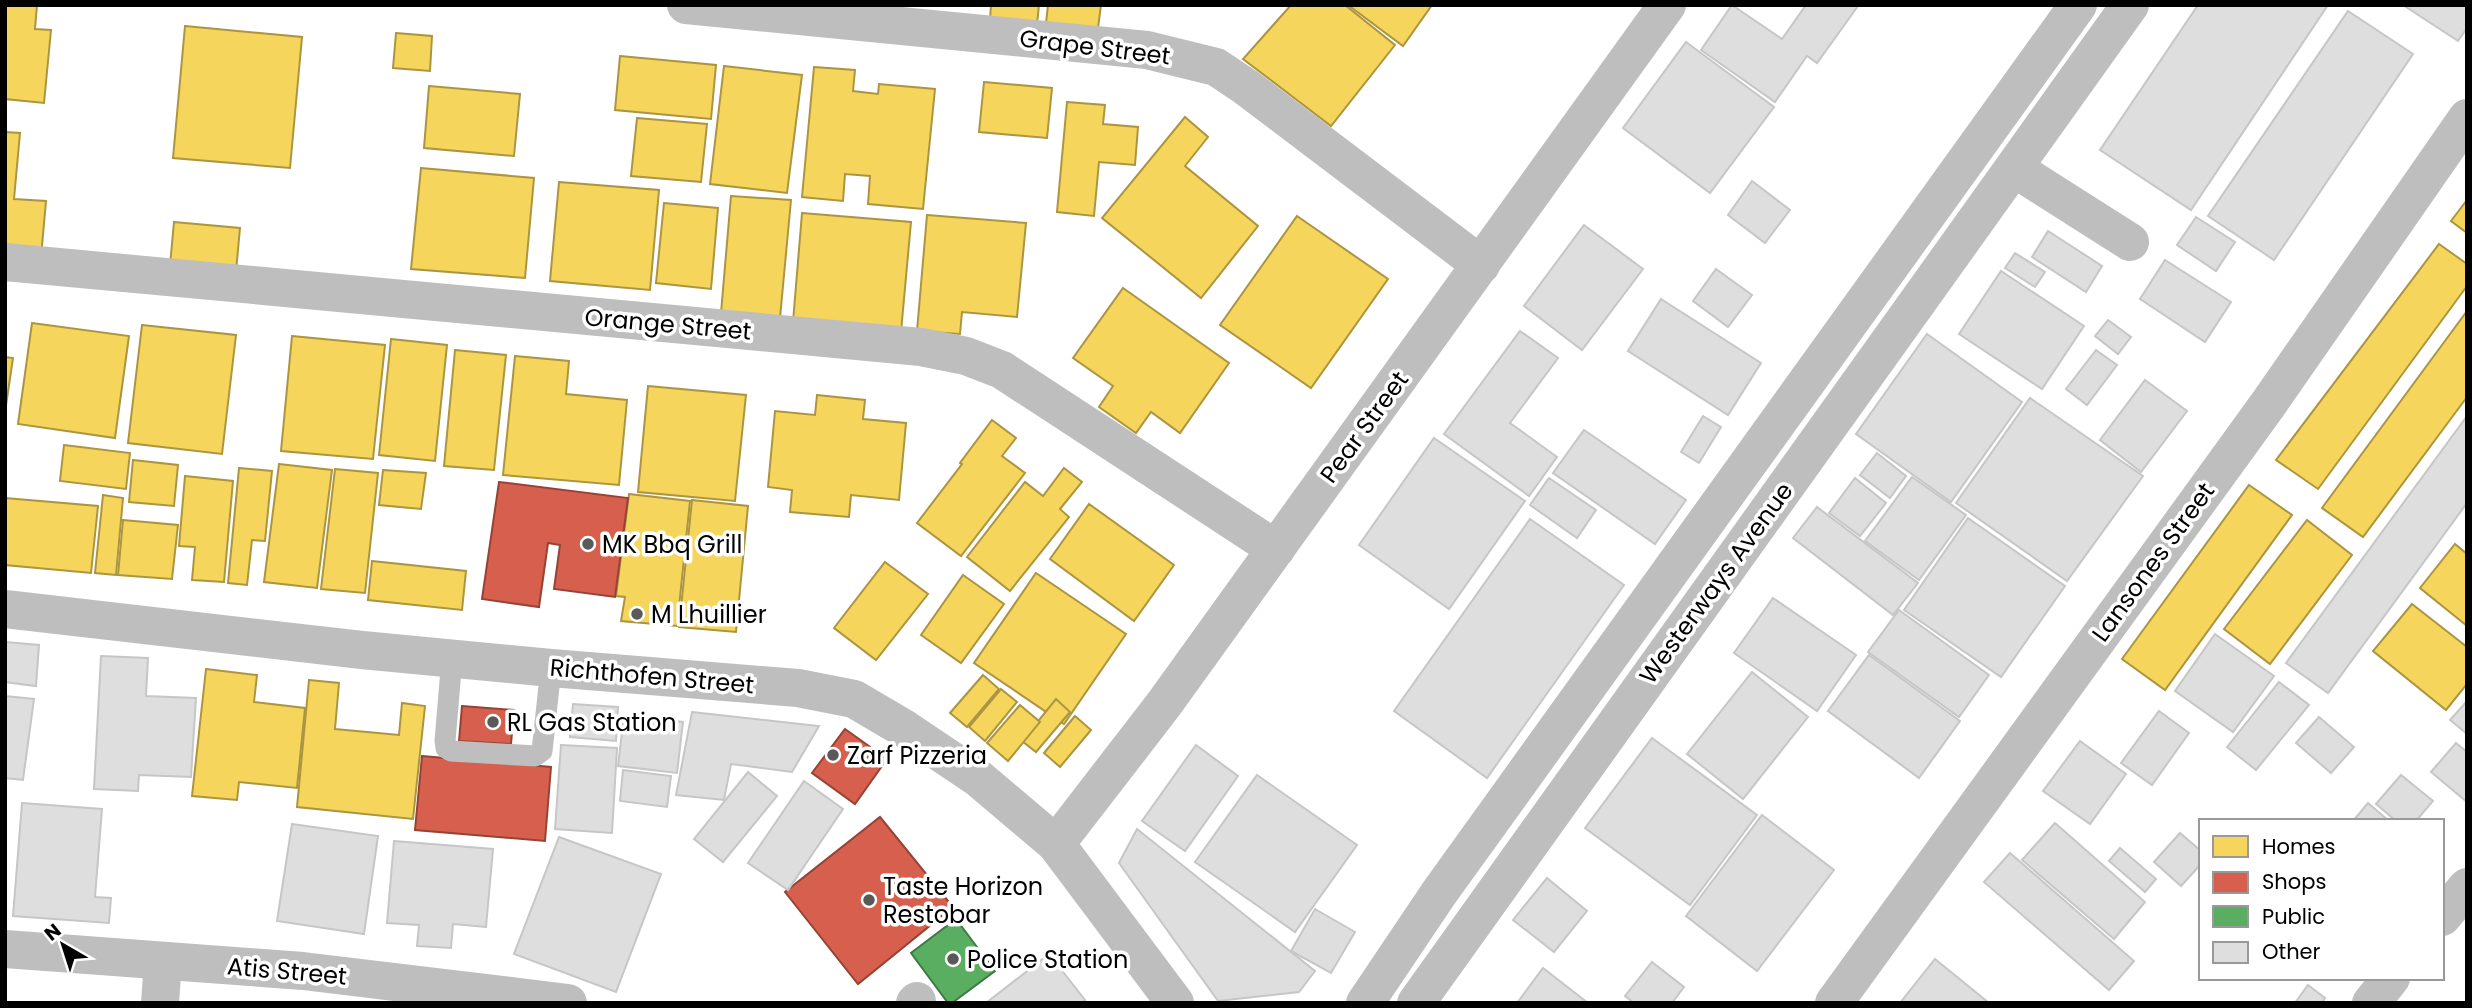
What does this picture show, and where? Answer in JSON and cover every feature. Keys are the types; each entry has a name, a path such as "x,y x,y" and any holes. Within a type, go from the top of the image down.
{"street":[{"name":"Grape Street","path":"686,5 1147,50 1216,67 1247,87 1481,265"},
{"name":"Pear Street","path":"1056,845 1164,704 1667,5"},
{"name":"Westerways Avenue","path":"1416,1003 2130,5"},
{"name":"Westerways Avenue","path":"1365,1003 1463,859 2072,14 2100,46"},
{"name":"Lansones Street","path":"1834,1003 2269,402 2467,118"},
{"path":"2015,169 2130,242"},
{"path":"1899,254 1934,280"},
{"name":"Orange Street","path":"5,262 907,346 966,356 1002,370 1276,549"},
{"name":"Richthofen Street","path":"5,609 362,650 799,688 854,699 905,729 978,778 1056,845 1175,1003"},
{"path":"1463,859 1498,886"},
{"path":"2444,915 2467,887"},
{"name":"Atis Street","path":"5,948 303,971 568,1003"},
{"path":"160,1003 163,961"},
{"path":"2371,1003 2389,980"}],"lane":[{"path":"452,658 445,741 446,748 451,751 535,756 539,754 542,751 551,668"}],"building: Homes":[{"path":"5,5 37,5 35,29 51,30 44,103 5,99"},
{"path":"991,5 1039,5 1037,24 990,19"},
{"path":"1048,5 1101,5 1098,28 1046,23"},
{"path":"1291,5 1345,5 1395,45 1331,126 1243,59"},
{"path":"1348,5 1432,5 1403,46"},
{"path":"185,26 302,37 290,168 173,158"},
{"path":"396,33 432,36 430,71 393,68"},
{"path":"620,56 716,65 711,119 615,110"},
{"path":"724,66 802,75 787,193 710,184"},
{"path":"814,67 855,70 853,91 878,94 879,84 935,89 923,209 868,204 870,176 845,174 843,201 802,197"},
{"path":"984,82 1052,88 1047,138 979,132"},
{"path":"429,86 520,94 514,156 424,148"},
{"path":"1067,102 1105,105 1103,124 1138,127 1135,165 1099,162 1094,216 1057,212"},
{"path":"1185,117 1208,137 1185,166 1258,226 1201,298 1102,218"},
{"path":"637,118 707,124 701,182 631,176"},
{"path":"5,132 20,133 14,199 46,201 41,257 5,253"},
{"path":"421,168 534,178 525,278 411,269"},
{"path":"559,182 659,190 650,290 550,281"},
{"path":"731,196 791,200 780,318 721,313"},
{"path":"2467,200 2467,233 2451,221"},
{"path":"664,203 718,208 711,289 656,283"},
{"path":"802,213 911,222 901,332 793,322"},
{"path":"927,215 1026,223 1017,317 962,312 960,334 917,331"},
{"path":"1297,216 1388,279 1311,388 1220,325"},
{"path":"174,222 240,228 236,271 170,265"},
{"path":"2439,244 2467,264 2467,286 2318,489 2276,460"},
{"path":"1123,288 1229,363 1180,433 1151,412 1136,433 1099,407 1113,386 1073,358"},
{"path":"2467,311 2467,397 2363,537 2322,508"},
{"path":"32,323 129,336 115,438 18,424"},
{"path":"142,325 236,335 222,454 128,443"},
{"path":"292,336 385,345 373,459 281,451"},
{"path":"391,339 447,345 435,461 379,455"},
{"path":"455,350 506,355 494,470 444,466"},
{"path":"515,356 569,361 566,394 627,400 619,485 503,475"},
{"path":"5,357 13,358 5,412"},
{"path":"648,386 746,395 735,501 638,492"},
{"path":"817,395 865,400 863,419 906,423 899,500 851,495 849,517 790,512 792,490 768,487 775,411 815,415"},
{"path":"992,420 1016,438 1002,456 1025,473 961,556 917,523"},
{"path":"64,445 130,453 126,489 60,481"},
{"path":"133,460 178,465 174,506 129,502"},
{"path":"279,464 332,470 317,588 264,582"},
{"path":"239,468 272,471 265,541 252,540 247,585 228,583"},
{"path":"1064,468 1082,482 1060,509 1069,517 1010,591 967,557 1025,482 1043,496"},
{"path":"335,469 378,473 365,593 321,589"},
{"path":"383,470 426,473 421,509 379,505"},
{"path":"185,476 233,481 224,582 192,580 195,547 179,546"},
{"path":"2249,485 2292,515 2165,690 2122,659"},
{"path":"629,494 690,501 677,626 621,621 625,597 616,596"},
{"path":"103,495 123,498 116,575 95,573"},
{"path":"5,498 98,506 91,573 5,565"},
{"path":"692,500 748,506 736,632 679,627"},
{"path":"1089,504 1174,565 1134,621 1050,559"},
{"path":"123,520 178,525 172,579 118,575"},
{"path":"2307,520 2352,555 2270,664 2224,629"},
{"path":"2455,544 2467,554 2467,626 2420,588"},
{"path":"372,561 466,571 462,610 368,600"},
{"path":"885,562 928,594 876,660 834,628"},
{"path":"1036,573 1126,634 1064,724 974,663"},
{"path":"963,575 1004,604 961,663 921,635"},
{"path":"2412,604 2467,647 2467,684 2446,710 2373,651"},
{"path":"206,669 257,675 254,702 305,708 297,788 239,782 237,800 192,796"},
{"path":"983,675 999,689 967,727 950,713"},
{"path":"309,680 339,683 335,729 399,735 402,703 425,706 413,819 297,807"},
{"path":"1001,689 1017,702 985,741 969,727"},
{"path":"1056,699 1070,712 1036,752 1022,741"},
{"path":"1020,705 1040,722 1008,761 987,743"},
{"path":"1075,716 1091,730 1060,767 1044,753"}],"building: Shops":[{"name":"MK Bbq Grill","path":"499,482 628,498 615,597 554,589 560,545 548,543 539,607 482,599"},
{"path":"462,706 514,710 511,744 459,741"},
{"path":"845,729 887,759 855,804 812,773"},
{"path":"422,756 551,767 545,841 415,830"},
{"name":"Taste Horizon Restobar","path":"880,817 953,907 858,984 785,892"}],"building: Public":[{"path":"956,919 995,971 952,1003 948,1003 911,953"}],"building: Other":[{"path":"1732,5 1782,39 1806,5 1858,6 1817,63 1807,56 1775,102 1701,50"},
{"path":"2198,5 2328,5 2191,210 2100,150"},
{"path":"2403,5 2467,5 2467,28 2458,41"},
{"path":"2348,11 2413,54 2274,260 2208,216"},
{"path":"1686,42 1774,107 1710,193 1623,128"},
{"path":"1752,181 1790,210 1765,243 1728,215"},
{"path":"2196,217 2235,242 2216,271 2177,245"},
{"path":"1584,225 1643,269 1582,350 1524,306"},
{"path":"2048,231 2102,266 2086,292 2032,257"},
{"path":"2015,253 2045,272 2035,287 2005,268"},
{"path":"2165,260 2231,302 2205,342 2140,299"},
{"path":"1716,269 1752,295 1728,327 1693,301"},
{"path":"2001,271 2084,326 2042,389 1959,334"},
{"path":"1661,299 1761,363 1728,415 1628,351"},
{"path":"2108,320 2131,337 2118,354 2095,336"},
{"path":"1520,331 1558,358 1510,423 1557,457 1529,496 1444,434"},
{"path":"1927,334 2022,402 1951,502 1856,434"},
{"path":"2096,350 2117,365 2087,405 2066,389"},
{"path":"2145,380 2187,411 2141,472 2100,440"},
{"path":"2030,398 2143,476 2067,581 1956,503"},
{"path":"1703,416 1721,427 1699,463 1681,452"},
{"path":"2467,416 2467,503 2328,693 2286,663"},
{"path":"1584,430 1686,500 1655,544 1553,473"},
{"path":"1434,438 1525,501 1449,609 1359,545"},
{"path":"1877,453 1906,476 1890,498 1860,475"},
{"path":"1912,477 1966,515 1919,580 1865,541"},
{"path":"1549,478 1596,510 1577,538 1530,505"},
{"path":"1855,478 1886,503 1860,536 1829,513"},
{"path":"1817,507 1918,583 1893,615 1793,538"},
{"path":"1968,518 2065,586 2001,677 1904,610"},
{"path":"1530,519 1624,585 1487,778 1394,711"},
{"path":"1773,598 1856,655 1817,711 1734,653"},
{"path":"1899,610 1989,675 1959,717 1868,652"},
{"path":"2215,634 2274,676 2233,732 2175,691"},
{"path":"6,642 39,645 36,686 5,682"},
{"path":"1869,655 1960,721 1919,778 1828,711"},
{"path":"101,656 148,658 146,696 196,698 191,777 139,775 138,791 94,789"},
{"path":"1752,672 1808,717 1743,799 1687,754"},
{"path":"2279,682 2309,705 2256,770 2227,747"},
{"path":"5,696 34,699 23,780 5,778"},
{"path":"2467,701 2467,734 2450,720"},
{"path":"573,704 618,707 616,741 570,737"},
{"path":"2159,711 2189,733 2152,785 2121,763"},
{"path":"692,712 819,726 792,772 731,764 724,800 676,795"},
{"path":"624,715 683,722 677,773 618,766"},
{"path":"2319,717 2354,747 2331,773 2296,743"},
{"path":"1652,738 1757,815 1690,905 1585,828"},
{"path":"2080,741 2126,774 2090,824 2043,791"},
{"path":"2456,743 2467,752 2467,802 2431,772"},
{"path":"561,745 617,748 612,833 555,829"},
{"path":"1196,745 1238,776 1185,851 1142,821"},
{"path":"623,770 671,776 667,807 620,801"},
{"path":"748,772 777,796 723,862 694,839"},
{"path":"1257,775 1357,845 1295,932 1195,862"},
{"path":"2401,775 2433,801 2418,819 2394,819 2376,804"},
{"path":"804,781 843,809 788,890 748,863"},
{"path":"22,803 102,809 95,897 111,898 109,923 13,916"},
{"path":"2368,803 2387,819 2355,819"},
{"path":"1762,815 1834,870 1757,971 1686,916"},
{"path":"2055,823 2145,902 2114,939 2022,860"},
{"path":"292,824 378,836 364,934 277,921"},
{"path":"1137,829 1315,971 1299,992 1218,1001 1119,863"},
{"path":"2180,833 2199,849 2199,866 2181,886 2154,862"},
{"path":"559,837 661,874 616,992 514,954"},
{"path":"394,841 493,849 486,927 453,924 451,948 417,946 419,925 387,923"},
{"path":"2120,848 2156,879 2145,892 2109,861"},
{"path":"2010,853 2134,961 2109,990 1984,882"},
{"path":"1547,878 1587,911 1554,952 1513,920"},
{"path":"1315,909 1355,932 1331,973 1291,951"},
{"path":"1049,954 1085,1000 1081,1003 986,1003"},
{"path":"1935,959 1989,1003 1900,1003"},
{"path":"1652,962 1684,987 1672,1003 1634,1003 1625,996"},
{"path":"1543,968 1588,1003 1517,1003"},
{"path":"2308,985 2325,998 2322,1003 2295,1003"}],"place":[{"name":"MK Bbq Grill","path":"588,544"},
{"name":"M Lhuillier","path":"637,614"},
{"name":"RL Gas Station","path":"493,722"},
{"name":"Zarf Pizzeria","path":"833,755"},
{"name":"Taste Horizon Restobar","path":"869,900"},
{"name":"Police Station","path":"953,959"}]}
